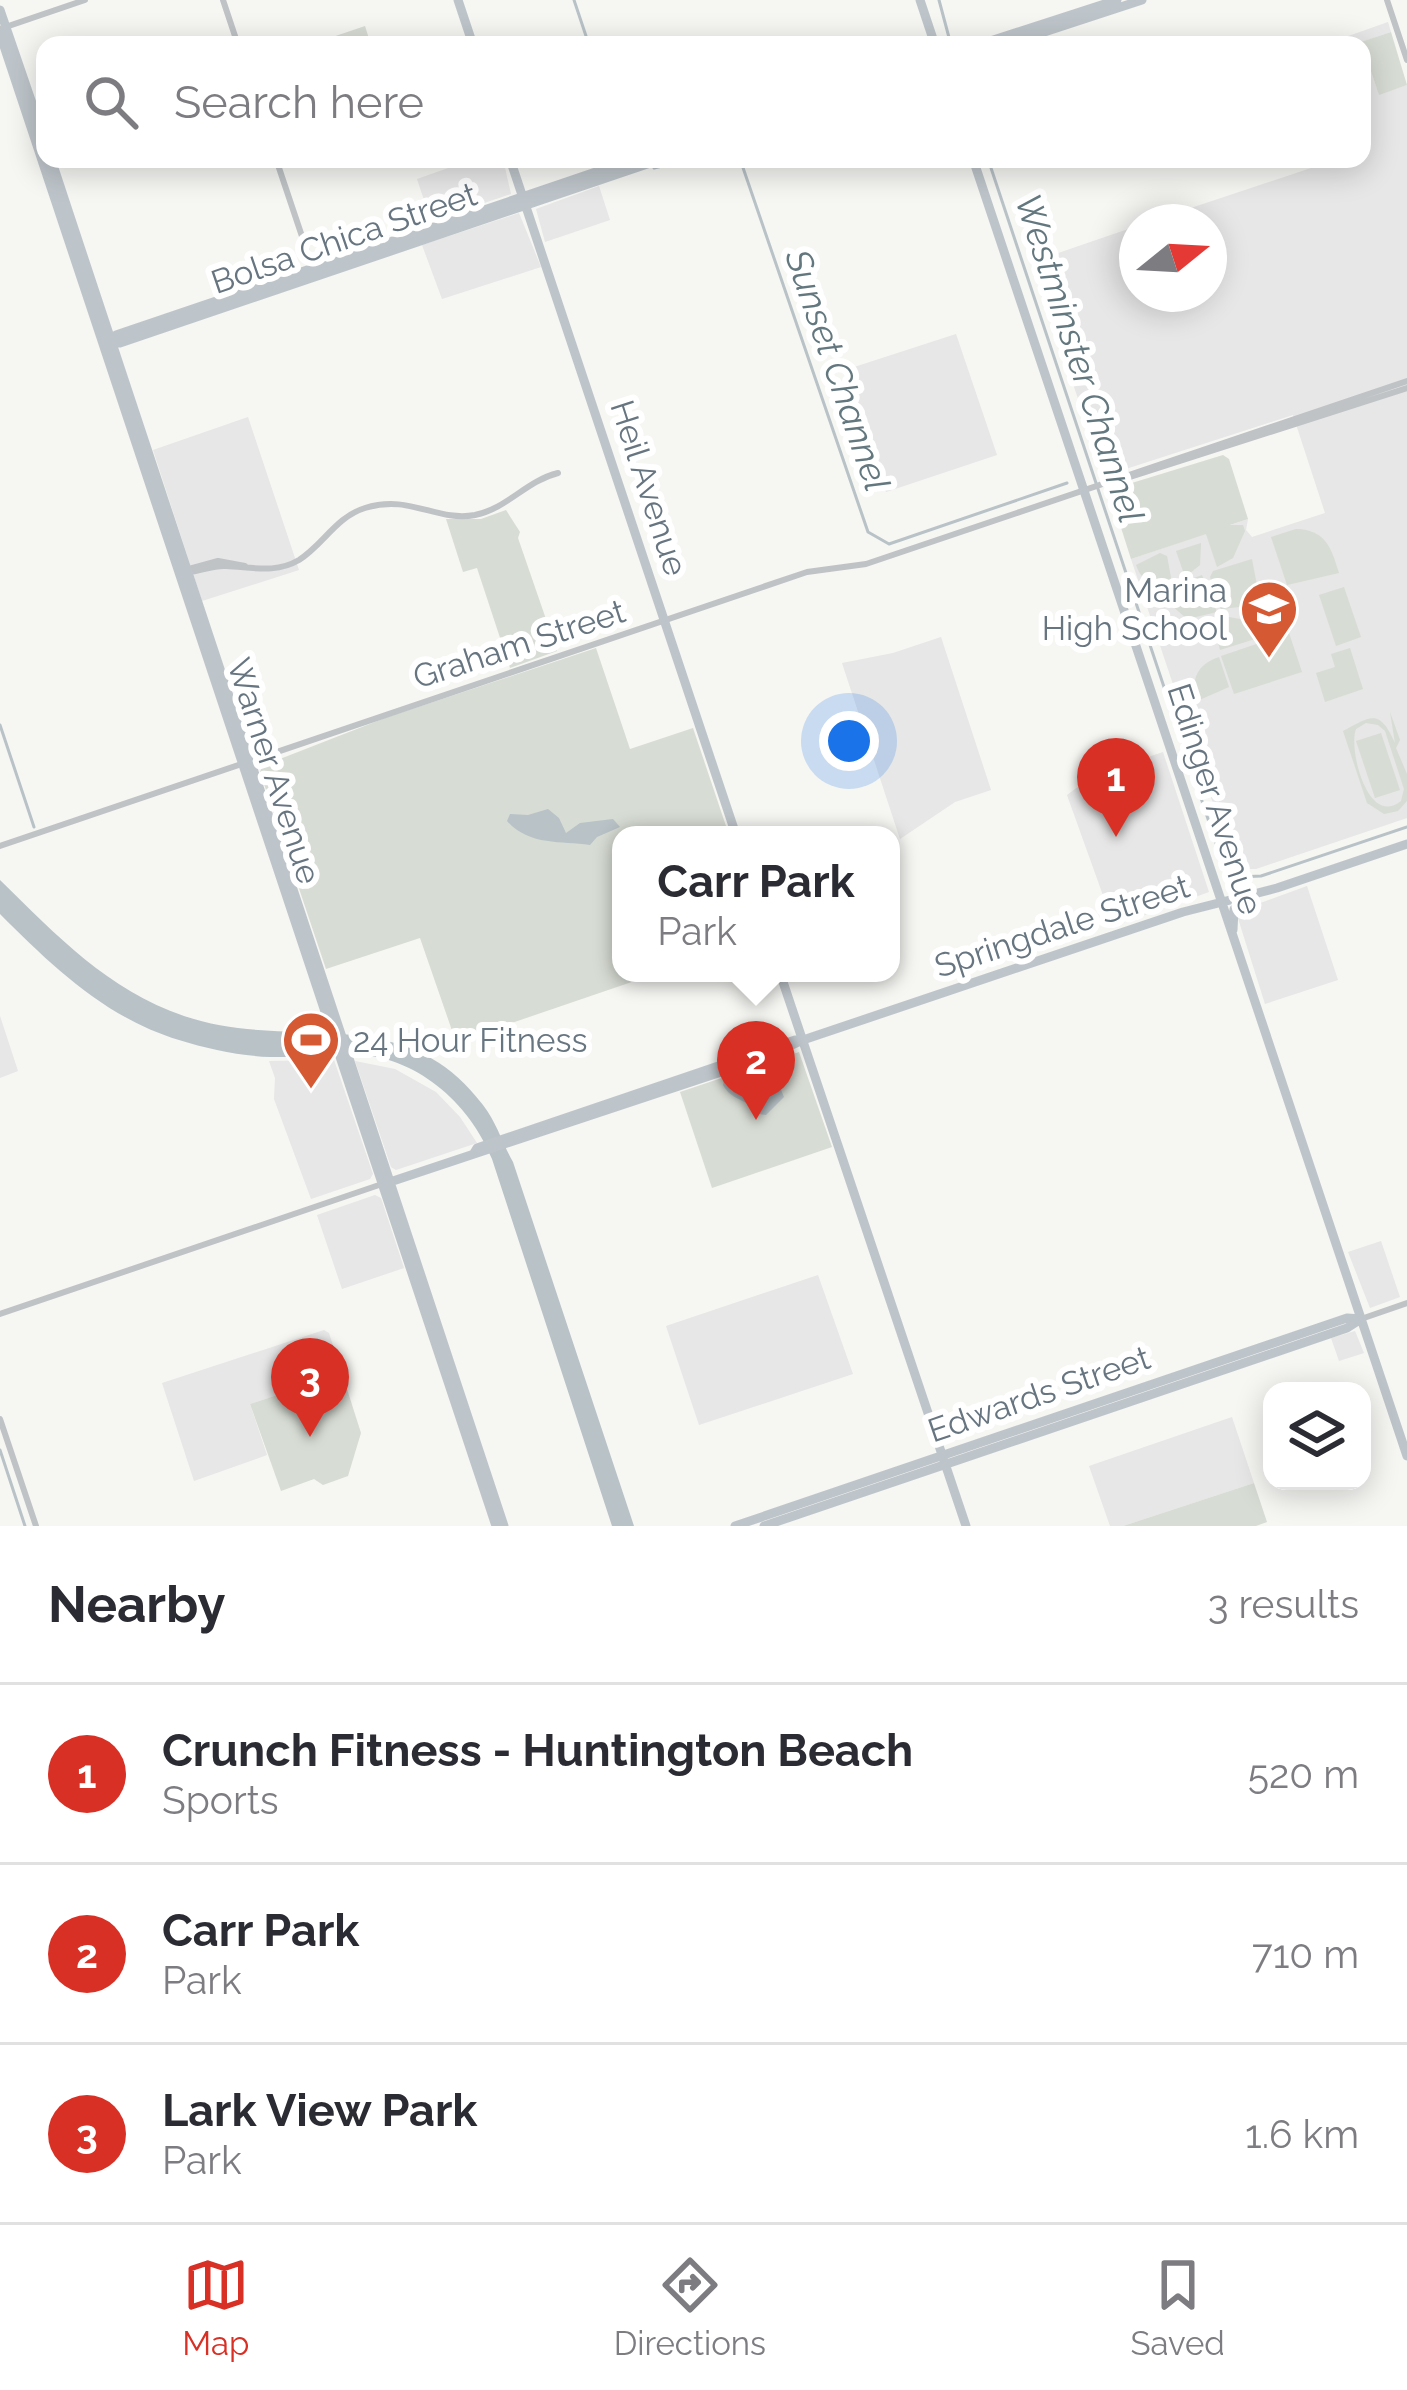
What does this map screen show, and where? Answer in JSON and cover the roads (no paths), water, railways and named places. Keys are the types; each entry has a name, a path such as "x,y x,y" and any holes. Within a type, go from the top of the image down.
{"main road":[{"path":"458,0 469,36"},
{"path":"920,0 932,36"},
{"path":"1006,36 1118,0"},
{"path":"1032,36 1142,0"},
{"name":"Warner Avenue","path":"0,10 2,30 36,131"},
{"name":"Warner Avenue","path":"2,30 36,119"},
{"name":"Warner Avenue","path":"48,168 414,1256 500,1526"},
{"name":"Warner Avenue","path":"54,168 107,343"},
{"name":"Heil Avenue","path":"513,168 733,826"},
{"name":"Bolsa Chica Street","path":"524,201 610,168"},
{"name":"Bolsa Chica Street","path":"107,343 116,334 186,316 632,168"},
{"name":"Edinger Avenue","path":"977,168 1407,1456"},
{"name":"Springdale Street","path":"386,1183 795,1040 1407,844"},
{"path":"1232,935 1234,909 1259,893"},
{"path":"784,982 965,1526"},
{"name":"Warner Avenue","path":"343,1054 357,1094"},
{"name":"Warner Avenue","path":"386,1183 500,1526"},
{"path":"398,1230 414,1256"},
{"name":"Edwards Street","path":"735,1526 1334,1332 1361,1319"},
{"name":"Edwards Street","path":"764,1526 943,1460"}],"street":[{"path":"2,30 85,0"},
{"path":"223,0 235,36"},
{"path":"1387,0 1407,60"},
{"path":"279,168 314,272"},
{"name":"Graham Street","path":"0,846 808,572 866,564 1124,478 1133,471 1407,385"},
{"path":"184,573 220,566 273,569 301,559 343,519 367,508 403,503 450,515 474,515 499,508 525,487 558,472"},
{"name":"Springdale Street","path":"0,1314 386,1183"},
{"name":"Edwards Street","path":"1361,1319 1407,1303"},
{"path":"0,1419 35,1526"}],"waterway":[{"name":"Sunset Channel","path":"574,0 586,36"},
{"name":"Westminster Channel","path":"939,0 949,36"},
{"name":"Sunset Channel","path":"743,168 868,532 889,544 1067,483"},
{"name":"Westminster Channel","path":"991,168 1223,864 1239,877 1261,876 1407,827"},
{"path":"0,725 34,827"},
{"path":"0,1450 25,1526"}],"place":[{"name":"Marina High School","path":"1269,660"},
{"name":"Crunch Fitness - Huntington Beach","path":"1116,837"},
{"name":"24 Hour Fitness","path":"311,1091"},
{"name":"Carr Park","path":"756,1120"},
{"name":"Lark View Park","path":"310,1437"}]}
